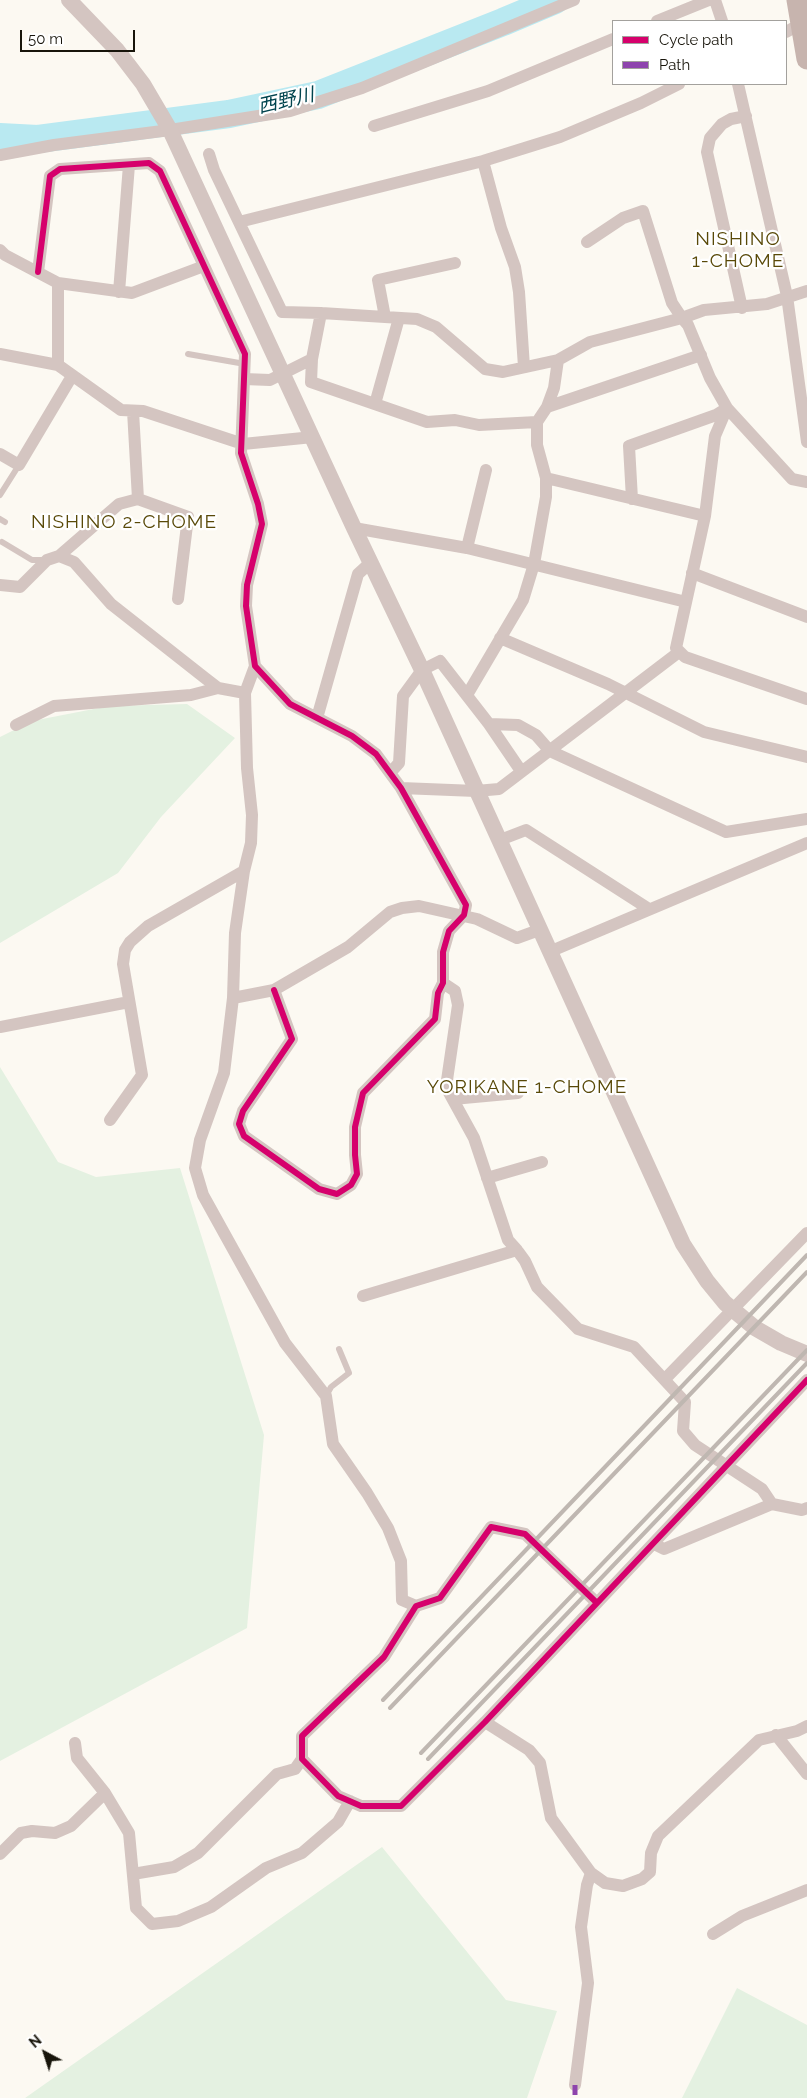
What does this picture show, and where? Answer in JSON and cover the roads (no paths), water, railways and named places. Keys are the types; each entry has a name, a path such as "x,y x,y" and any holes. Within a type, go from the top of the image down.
{"highway":[{"path":"796,0 807,59"}],"street":[{"path":"69,0 117,50 151,98 170,130 370,563 422,670 683,1244 707,1281 733,1310 755,1328 781,1343 807,1354"},
{"path":"2,151 170,130 290,111 362,88 574,0"},
{"path":"659,20 709,0"},
{"path":"716,0 722,20"},
{"path":"787,31 807,21"},
{"path":"374,126 488,90 612,39"},
{"path":"239,222 483,162 560,137 641,103 677,85"},
{"path":"738,85 786,296 807,442"},
{"path":"742,308 707,152 710,138 722,124 731,119 746,116"},
{"path":"209,154 214,170 282,312 321,312 417,319 436,327 485,369 503,372 558,360 590,342 682,318 704,310 742,308 767,304 786,296 807,291"},
{"path":"483,162 501,228 515,267 519,292 524,367"},
{"path":"38,272 50,176 60,169 149,164 160,170 245,354 242,453 258,504 262,524 247,585 246,606 255,666 244,693 247,768 252,815 251,843 244,871 235,933 233,998 224,1073 200,1140 195,1168 203,1195 280,1334 326,1396 333,1444 368,1493 388,1528 401,1561 402,1600 416,1606"},
{"path":"119,292 129,165"},
{"path":"587,242 623,218 643,212 672,303 688,324 710,378 722,415 792,479 807,482"},
{"path":"0,250 58,283 119,292 132,293 204,266"},
{"path":"385,317 378,280 455,263"},
{"path":"58,283 58,365"},
{"path":"321,312 312,359 311,382 427,422 455,420 479,425 537,422"},
{"path":"375,404 399,318"},
{"path":"0,355 58,365 121,410 143,411 243,444 313,438"},
{"path":"547,407 701,355"},
{"path":"244,379 270,380 312,359"},
{"path":"467,695 523,600 534,564 546,497 546,478 536,445 537,422 547,407 554,388 558,360"},
{"path":"0,454 19,465 72,376"},
{"path":"133,411 138,499"},
{"path":"632,498 629,446 722,415"},
{"path":"722,415 715,436 705,516 676,648 685,656 807,699"},
{"path":"467,548 486,470"},
{"path":"546,478 705,516"},
{"path":"0,584 20,587 120,504 138,499 188,517 178,599"},
{"path":"354,528 467,548 686,602"},
{"path":"53,558 74,562 112,604 218,688"},
{"path":"317,718 358,574 370,563"},
{"path":"692,573 807,617"},
{"path":"500,638 608,684 704,732 807,757"},
{"path":"401,788 476,791 499,789 679,652"},
{"path":"390,773 399,763 403,696 422,670 440,661 489,724 521,771"},
{"path":"255,666 290,704 352,736 376,754 401,788 466,905 464,915 449,931 443,952 443,983 438,993 435,1018 363,1093 354,1127 354,1155 357,1174 351,1186 337,1194 319,1189 244,1136 239,1124 243,1111 292,1039 274,990"},
{"path":"16,725 54,706 191,695 218,688 244,693"},
{"path":"489,724 518,725 536,735 550,751 726,832 807,819"},
{"path":"500,840 526,830 649,910"},
{"path":"549,952 807,843"},
{"path":"110,1120 142,1075 123,964 125,950 130,942 148,926 244,871"},
{"path":"233,998 274,990 348,947 390,912 402,908 419,906 464,915 518,938 540,930"},
{"path":"443,983 455,991 458,1005 446,1087 474,1138 508,1240 525,1261 536,1287 578,1329 634,1347 685,1402 683,1431 695,1445 762,1489 772,1504"},
{"path":"0,1027 129,1002"},
{"path":"453,1099 518,1093"},
{"path":"487,1178 542,1162"},
{"path":"665,1380 807,1233"},
{"path":"362,1296 517,1250"},
{"path":"302,1759 338,1796 350,1802 361,1806 401,1806 485,1722 807,1380"},
{"path":"654,1544 664,1549 772,1504 802,1510 807,1508"},
{"path":"133,1874 174,1867 198,1853 277,1774 295,1769 302,1759 302,1736 384,1657 416,1606 440,1598 491,1527 525,1534 597,1603"},
{"path":"485,1722 529,1750 540,1763 551,1818 591,1873 605,1883 623,1886 642,1879 650,1872 651,1853 658,1836 759,1740 797,1731 807,1726"},
{"path":"776,1735 807,1774"},
{"path":"75,1744 77,1758 104,1793 129,1833 136,1908 152,1924 178,1921 211,1907 266,1868 302,1853 338,1822 350,1802"},
{"path":"0,1854 22,1833 32,1830 55,1834 71,1826 104,1793"},
{"path":"575,2085 588,1983 581,1927 587,1885 591,1873"},
{"path":"712,1934 742,1916 807,1890"}],"lane":[{"path":"188,354 244,364"},
{"path":"0,496 19,465"},
{"path":"2,542 32,560 53,558"},
{"path":"326,1396 331,1387 349,1373 338,1349"}],"waterway":[{"name":"西野川","path":"0,137 38,139 229,114 318,95 555,0"}],"railway":[{"path":"383,1700 807,1255"},
{"path":"390,1708 807,1272"},
{"path":"421,1753 807,1350"},
{"path":"428,1759 807,1363"}],"district":[{"name":"NISHINO 1-CHOME","path":"738,250"},
{"name":"NISHINO 2-CHOME","path":"124,522"},
{"name":"YORIKANE 1-CHOME","path":"527,1087"}]}
